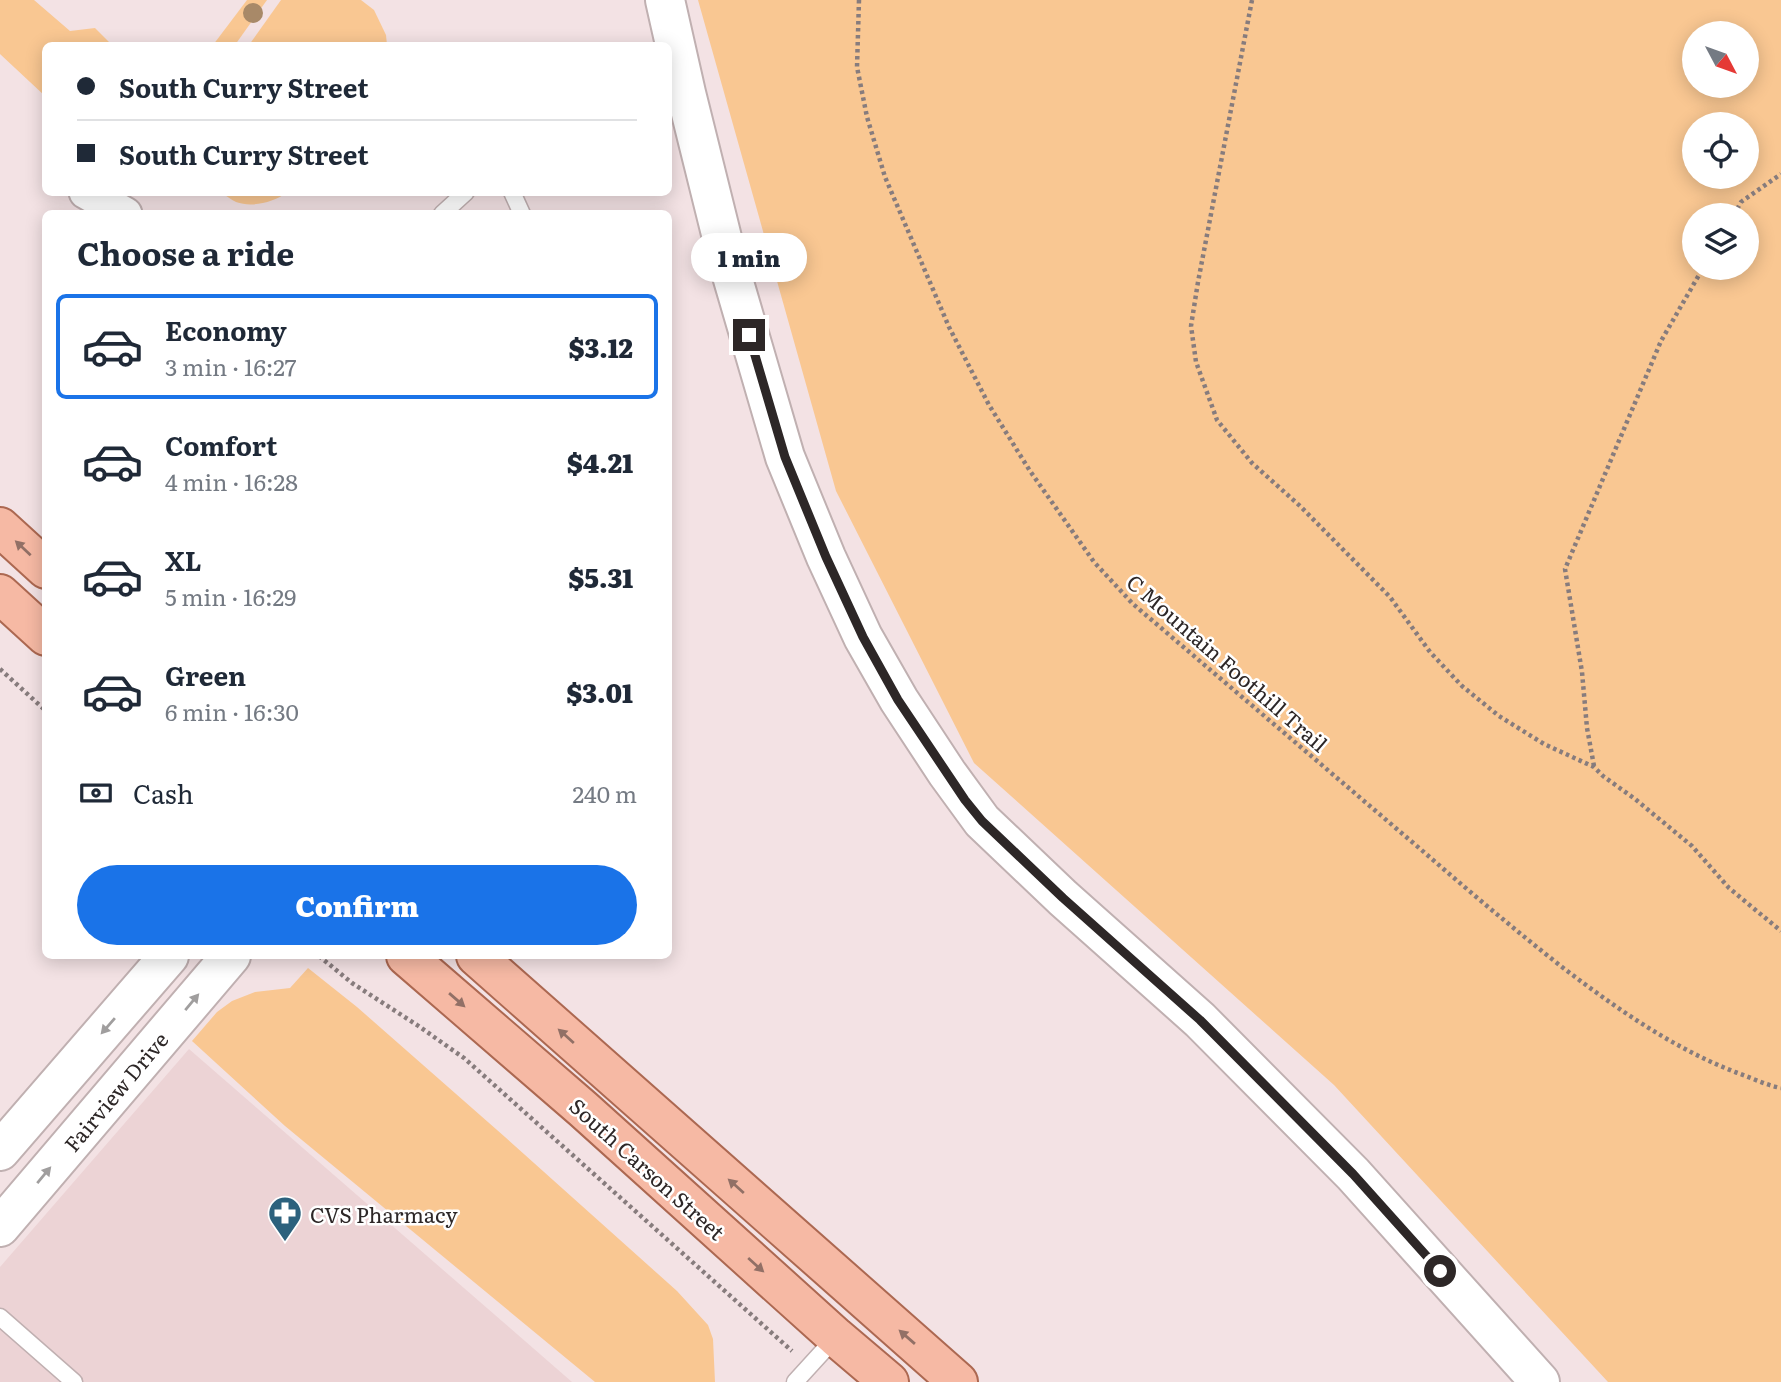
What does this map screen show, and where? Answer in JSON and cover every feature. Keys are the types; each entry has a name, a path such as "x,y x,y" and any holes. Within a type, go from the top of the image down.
{"main road":[{"path":"0,527 42,565"},
{"path":"0,594 42,632"},
{"name":"South Carson Street","path":"408,959 583,1109 889,1382"},
{"path":"479,959 958,1382"},
{"path":"836,1337 867,1303"}],"street":[{"path":"665,0 728,262 785,457 826,557 863,637 898,700 982,821 1063,898 1200,1020 1344,1164 1540,1382"},
{"path":"93,196 118,210"},
{"path":"0,1152 166,959"},
{"name":"Fairview Drive","path":"0,1227 228,959"}],"lane":[{"path":"446,210 462,196"},
{"path":"0,1317 74,1382"},
{"path":"795,1382 836,1337"}],"path":[{"name":"C Mountain Foothill Trail","path":"859,0 857,67 867,117 885,177 949,327 989,405 1030,471 1094,562 1133,604 1469,892 1605,1000 1661,1037 1710,1062 1781,1088"},
{"path":"1252,0 1191,326 1196,362 1217,420 1252,463 1300,506 1391,597 1430,652 1462,686 1510,723 1544,744 1594,767 1692,846 1729,888 1781,931"},
{"path":"1740,203 1781,174"},
{"path":"1594,767 1565,569 1661,341 1696,280"},
{"path":"0,669 42,707"},
{"path":"323,959 352,983 464,1058 761,1324"}],"shaded area":[{"path":"0,0 34,0 70,31 95,28 109,42 42,42 42,93 0,54"},
{"path":"247,0 267,0 237,42 215,42"},
{"path":"281,0 361,0 374,10 387,42 251,42"},
{"path":"698,0 1781,0 1781,1382 1608,1382 1334,1085 974,763 836,491"},
{"path":"226,196 281,196 256,204 236,202"},
{"path":"308,968 357,1007 677,1291 708,1325 713,1339 715,1382 595,1382 285,1126 192,1041 217,1012 232,1001 255,992 290,988"},
{"path":"189,1049 572,1382 0,1382 0,1267"}],"place":[{"name":"CVS Pharmacy","path":"285,1243"}],"route":[{"path":"749,335 785,457 826,557 863,637 898,700 965,800 982,821 1063,898 1200,1020 1353,1174 1440,1271"}]}
